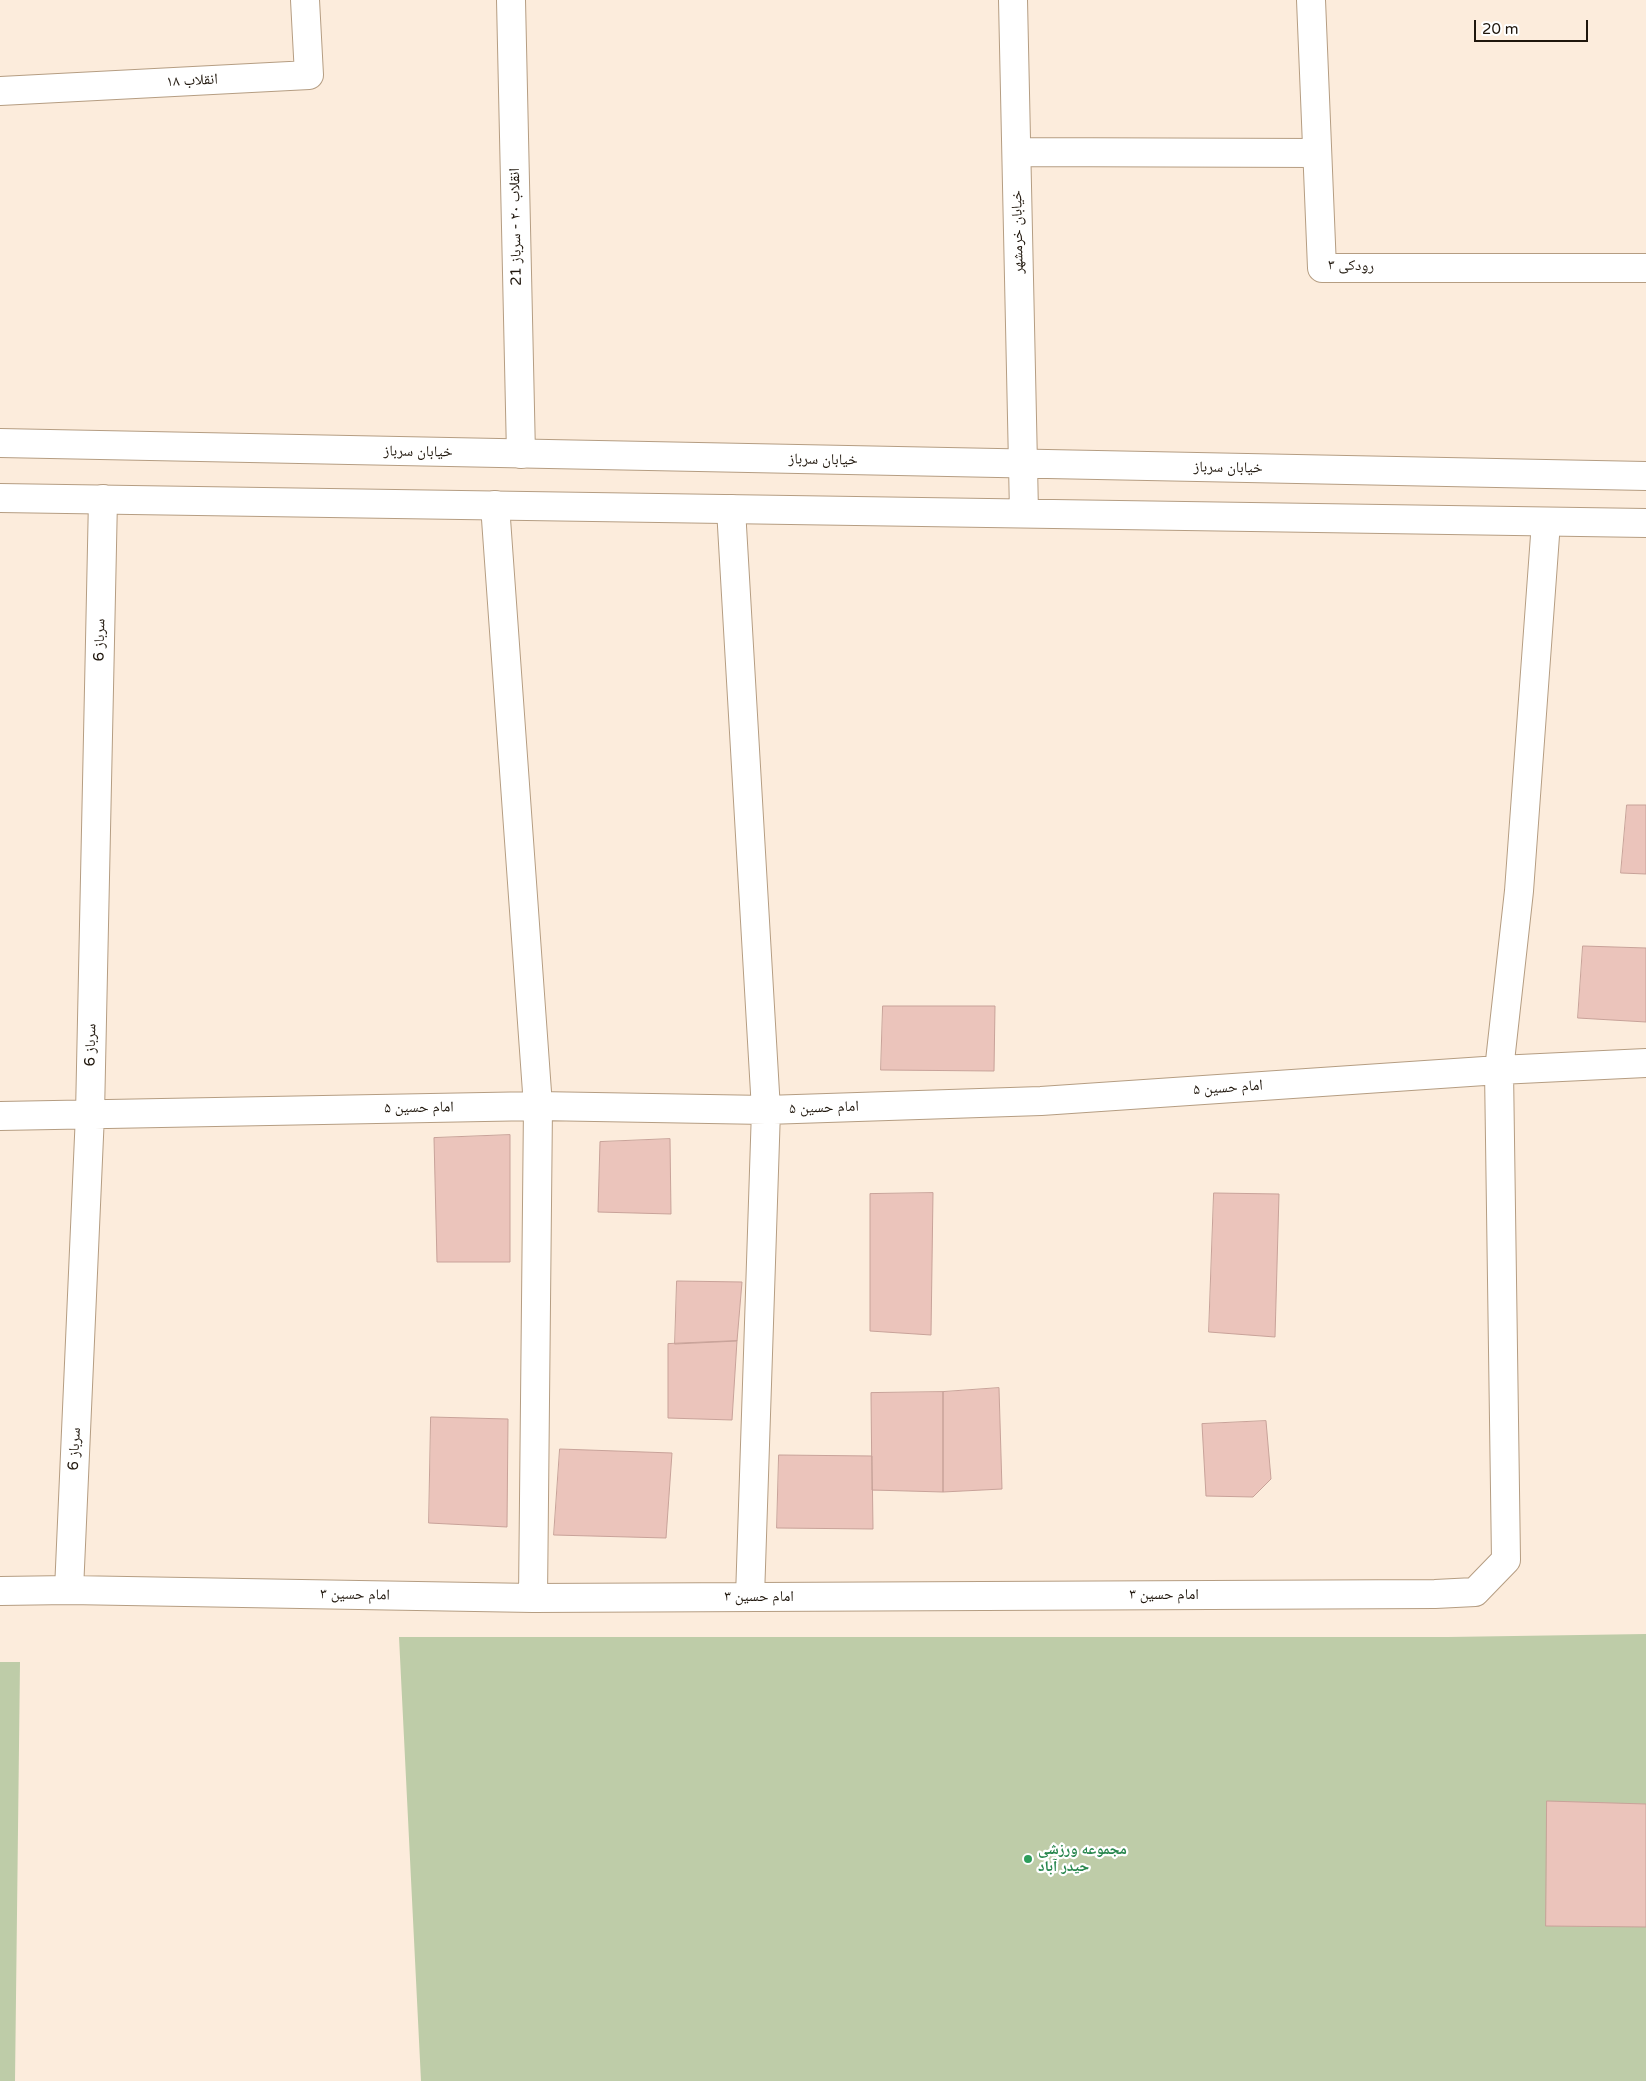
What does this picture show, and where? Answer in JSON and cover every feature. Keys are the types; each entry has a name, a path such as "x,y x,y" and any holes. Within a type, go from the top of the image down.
{"street":[{"name":"انقلاب ۱۸","path":"0,91 309,75 305,0"},
{"name":"انقلاب ۲۰ - سرباز 21","path":"511,0 522,454"},
{"name":"خیابان خرمشهر","path":"1013,0 1024,513"},
{"name":"رودکی ۳","path":"1310,0 1322,268 1646,268"},
{"path":"1017,152 1317,153"},
{"name":"خیابان سرباز","path":"0,443 1646,476"},
{"path":"0,498 1646,523"},
{"name":"سرباز 6","path":"69,1590 90,1114 103,499"},
{"path":"495,505 538,1106 533,1598"},
{"path":"731,509 766,1110 750,1597"},
{"path":"1499,1070 1519,891 1546,522"},
{"name":"امام حسین ۵","path":"0,1116 538,1106 766,1110 1041,1101 1499,1070 1646,1063"},
{"name":"امام حسین ۳","path":"0,1591 69,1590 533,1598 1435,1594 1475,1592 1506,1560 1499,1070"}],"green space":[{"name":"مجموعه ورزشی حیدر آباد","path":"1646,1634 1646,2081 421,2081 399,1637 1448,1637"},
{"path":"0,1662 20,1662 15,2081 0,2081"}],"building":[{"path":"1627,805 1646,805 1646,874 1621,873"},
{"path":"1583,946 1646,948 1646,1022 1578,1018"},
{"path":"883,1006 995,1006 994,1071 881,1070"},
{"path":"510,1135 510,1262 437,1262 434,1138"},
{"path":"670,1139 671,1214 598,1212 600,1142"},
{"path":"933,1193 931,1335 870,1331 870,1194"},
{"path":"1214,1193 1279,1194 1275,1337 1209,1332"},
{"path":"677,1281 742,1282 737,1341 675,1344"},
{"path":"737,1341 732,1420 668,1418 668,1344"},
{"path":"999,1388 1002,1489 943,1492 943,1392"},
{"path":"943,1392 943,1492 872,1490 871,1393"},
{"path":"431,1417 508,1419 507,1527 429,1523"},
{"path":"1266,1421 1271,1479 1253,1497 1206,1496 1202,1424"},
{"path":"560,1449 672,1453 666,1538 554,1535"},
{"path":"779,1455 872,1456 873,1529 777,1528"},
{"path":"1547,1801 1646,1804 1646,1927 1546,1926"}],"place":[{"name":"مجموعه ورزشی حیدر آباد","path":"1028,1859"}]}
